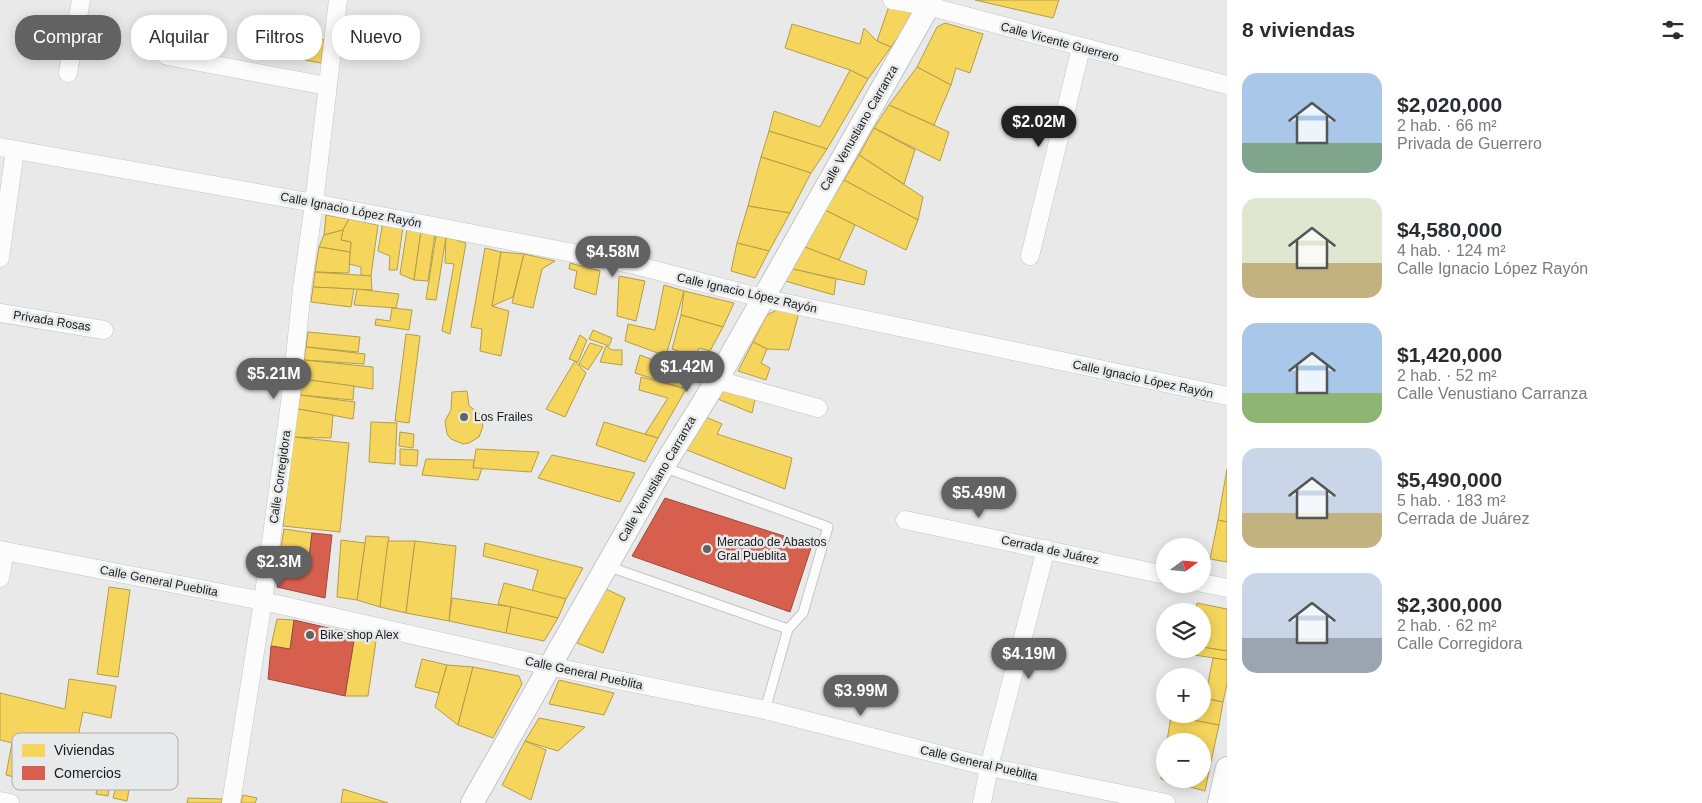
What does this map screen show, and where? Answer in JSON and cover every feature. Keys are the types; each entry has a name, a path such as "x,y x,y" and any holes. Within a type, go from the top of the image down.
{"street":[{"path":"68,72 81,0"},
{"name":"Calle Corregidora","path":"231,803 263,600 338,0"},
{"name":"Calle Vicente Guerrero","path":"892,0 930,3 1080,48 1227,85"},
{"name":"Calle Venustiano Carranza","path":"472,803 663,467 717,380 930,3"},
{"path":"1030,256 1080,48"},
{"path":"188,60 327,86"},
{"path":"0,258 7,148"},
{"name":"Calle Ignacio López Rayón","path":"7,148 314,203 635,266 762,298 1227,396"},
{"name":"Privada Rosas","path":"0,313 104,330"},
{"path":"717,380 818,408"},
{"name":"Cerrada de Juárez","path":"905,520 1156,573"},
{"path":"982,803 1046,549"},
{"path":"0,578 2,550"},
{"name":"Calle General Pueblita","path":"2,550 263,600 549,666 765,710 990,767 1166,803"},
{"path":"1211,585 1227,588"},
{"path":"1219,803 1227,768"},
{"path":"0,801 10,803"}],"lane":[{"path":"663,467 828,527 803,613 788,629 765,710"},
{"path":"607,566 788,629"}],"building: Viviendas":[{"path":"975,0 1059,0 1053,18"},
{"path":"889,6 912,11 914,14 891,47 877,41"},
{"path":"945,23 983,34 970,73 956,68 951,85 917,67 937,27"},
{"path":"792,24 860,44 864,28 877,41 891,47 868,79 850,70 785,48"},
{"path":"305,60 321,60 321,63"},
{"path":"917,67 951,85 934,125 889,105"},
{"path":"850,70 868,79 827,149 769,131 774,111 820,127"},
{"path":"889,105 949,132 940,161 874,128"},
{"path":"874,128 915,150 904,184 859,155"},
{"path":"769,131 827,149 811,173 761,157"},
{"path":"859,155 923,197 918,220 844,180"},
{"path":"761,157 811,173 790,213 748,206"},
{"path":"844,180 918,220 906,250 825,210"},
{"path":"748,206 790,213 769,251 737,243"},
{"path":"825,210 855,225 839,260 805,247"},
{"path":"326,215 349,219 343,230 324,235"},
{"path":"349,219 378,225 371,276 361,275 361,267 349,264 351,242 341,240 343,230"},
{"path":"383,221 403,227 397,270 389,270 390,256 378,251"},
{"path":"407,229 421,231 414,280 400,274"},
{"path":"343,230 341,240 351,242 350,252 319,247 324,235"},
{"path":"421,231 435,234 428,281 414,280"},
{"path":"436,236 446,237 436,300 426,299"},
{"path":"446,237 466,243 450,334 442,331 454,264 445,263"},
{"path":"737,243 769,251 755,278 731,271"},
{"path":"319,247 350,252 349,273 315,272"},
{"path":"805,247 867,271 864,285 793,269"},
{"path":"485,248 501,252 492,306 509,311 501,356 480,351 482,329 471,327"},
{"path":"501,252 524,254 513,297 492,306"},
{"path":"524,254 555,261 542,269 533,308 512,303"},
{"path":"570,263 600,271 596,295 574,288 577,271 569,269"},
{"path":"793,269 836,279 834,295 785,281"},
{"path":"315,272 371,276 372,290 313,287"},
{"path":"619,276 645,281 636,321 617,316"},
{"path":"664,285 684,291 666,356 625,341 628,324 655,330"},
{"path":"313,287 354,289 351,307 311,302"},
{"path":"357,289 399,294 396,308 354,305"},
{"path":"684,291 734,303 723,327 681,315"},
{"path":"782,307 799,312 789,350 767,349 753,342 767,315"},
{"path":"392,308 412,310 409,330 375,325 376,319 390,321"},
{"path":"681,315 723,327 710,351 699,348 695,357 672,349"},
{"path":"593,330 612,338 609,346 589,339"},
{"path":"308,332 360,337 358,352 306,347"},
{"path":"406,334 420,336 409,423 395,421"},
{"path":"580,335 587,340 578,362 569,359"},
{"path":"753,342 767,349 761,363 770,368 766,380 738,371"},
{"path":"590,343 603,347 588,370 579,364"},
{"path":"606,346 612,350 622,350 622,365 600,362"},
{"path":"306,347 365,354 364,364 304,360"},
{"path":"640,355 693,375 686,389 635,373"},
{"path":"304,360 373,367 373,389 302,379"},
{"path":"575,361 586,373 565,417 546,409"},
{"path":"641,377 686,389 658,438 645,434 668,398 639,390"},
{"path":"302,379 354,386 353,400 300,395"},
{"path":"729,385 756,395 752,413 718,399"},
{"name":"Los Frailes","path":"467,391 469,406 480,414 483,426 479,437 463,444 451,439 447,434 445,421 451,410 452,392"},
{"path":"300,395 355,402 353,419 298,409"},
{"path":"298,409 333,415 331,438 293,437"},
{"path":"706,417 722,424 717,434 792,458 785,489 687,450"},
{"path":"371,422 397,423 395,464 369,462"},
{"path":"604,422 658,438 645,462 596,445"},
{"path":"400,432 414,434 413,448 399,446"},
{"path":"293,437 349,443 340,532 283,526"},
{"path":"400,449 418,450 417,466 400,465"},
{"path":"476,449 539,452 531,472 473,468"},
{"path":"552,455 635,473 620,502 538,478"},
{"path":"426,459 474,460 473,468 482,468 478,480 422,475"},
{"path":"1227,469 1227,522 1218,520"},
{"path":"1218,520 1227,522 1227,562 1211,559"},
{"path":"284,529 312,533 309,558 280,554"},
{"path":"366,536 389,537 380,607 357,600"},
{"path":"341,540 365,543 357,600 337,597"},
{"path":"388,541 415,541 406,613 380,607"},
{"path":"415,541 456,546 449,621 406,613"},
{"path":"485,543 583,568 566,599 532,591 538,570 483,556"},
{"path":"504,583 566,599 558,618 498,604"},
{"path":"109,587 130,590 118,677 97,674"},
{"path":"606,589 625,598 603,653 577,643"},
{"path":"452,598 511,607 506,633 449,621"},
{"path":"1211,606 1227,609 1227,651 1211,648"},
{"path":"511,607 558,618 544,641 506,633"},
{"path":"277,619 294,620 290,649 271,646"},
{"path":"355,634 376,641 368,696 345,696"},
{"path":"1211,648 1227,651 1227,660 1211,658"},
{"path":"1213,658 1227,660 1227,684 1223,702 1211,699 1211,668"},
{"path":"422,659 447,665 439,693 415,687"},
{"path":"447,665 473,667 458,725 435,707"},
{"path":"473,667 519,676 522,684 493,738 458,725"},
{"path":"69,679 116,686 111,718 83,712 79,733 12,733 12,743 0,740 0,693 65,709"},
{"path":"559,680 614,693 604,715 549,704"},
{"path":"1211,700 1223,702 1219,725 1208,723 1211,723"},
{"path":"539,718 585,727 558,751 525,741"},
{"path":"1170,723 1208,723 1219,725 1211,761 1211,733 1168,733"},
{"path":"525,741 546,750 531,800 502,785"},
{"path":"12,743 12,776 6,775"},
{"path":"1194,788 1206,788 1205,791"},
{"path":"343,789 388,803 341,803"},
{"path":"97,790 109,790 108,796 96,794"},
{"path":"115,790 129,790 127,801 113,798"},
{"path":"243,795 257,798 255,803 241,803"},
{"path":"188,798 222,799 221,803 187,803"}],"building: Comercios":[{"path":"665,498 812,545 790,612 632,556"},
{"path":"312,533 332,535 325,598 277,587 280,554 309,558"},
{"path":"294,620 355,634 345,696 268,679 271,646 290,649"}],"place":[{"name":"Los Frailes","path":"464,417"},
{"name":"Mercado de Abastos Gral Pueblita","path":"707,549"},
{"name":"Bike shop Alex","path":"310,635"}]}
